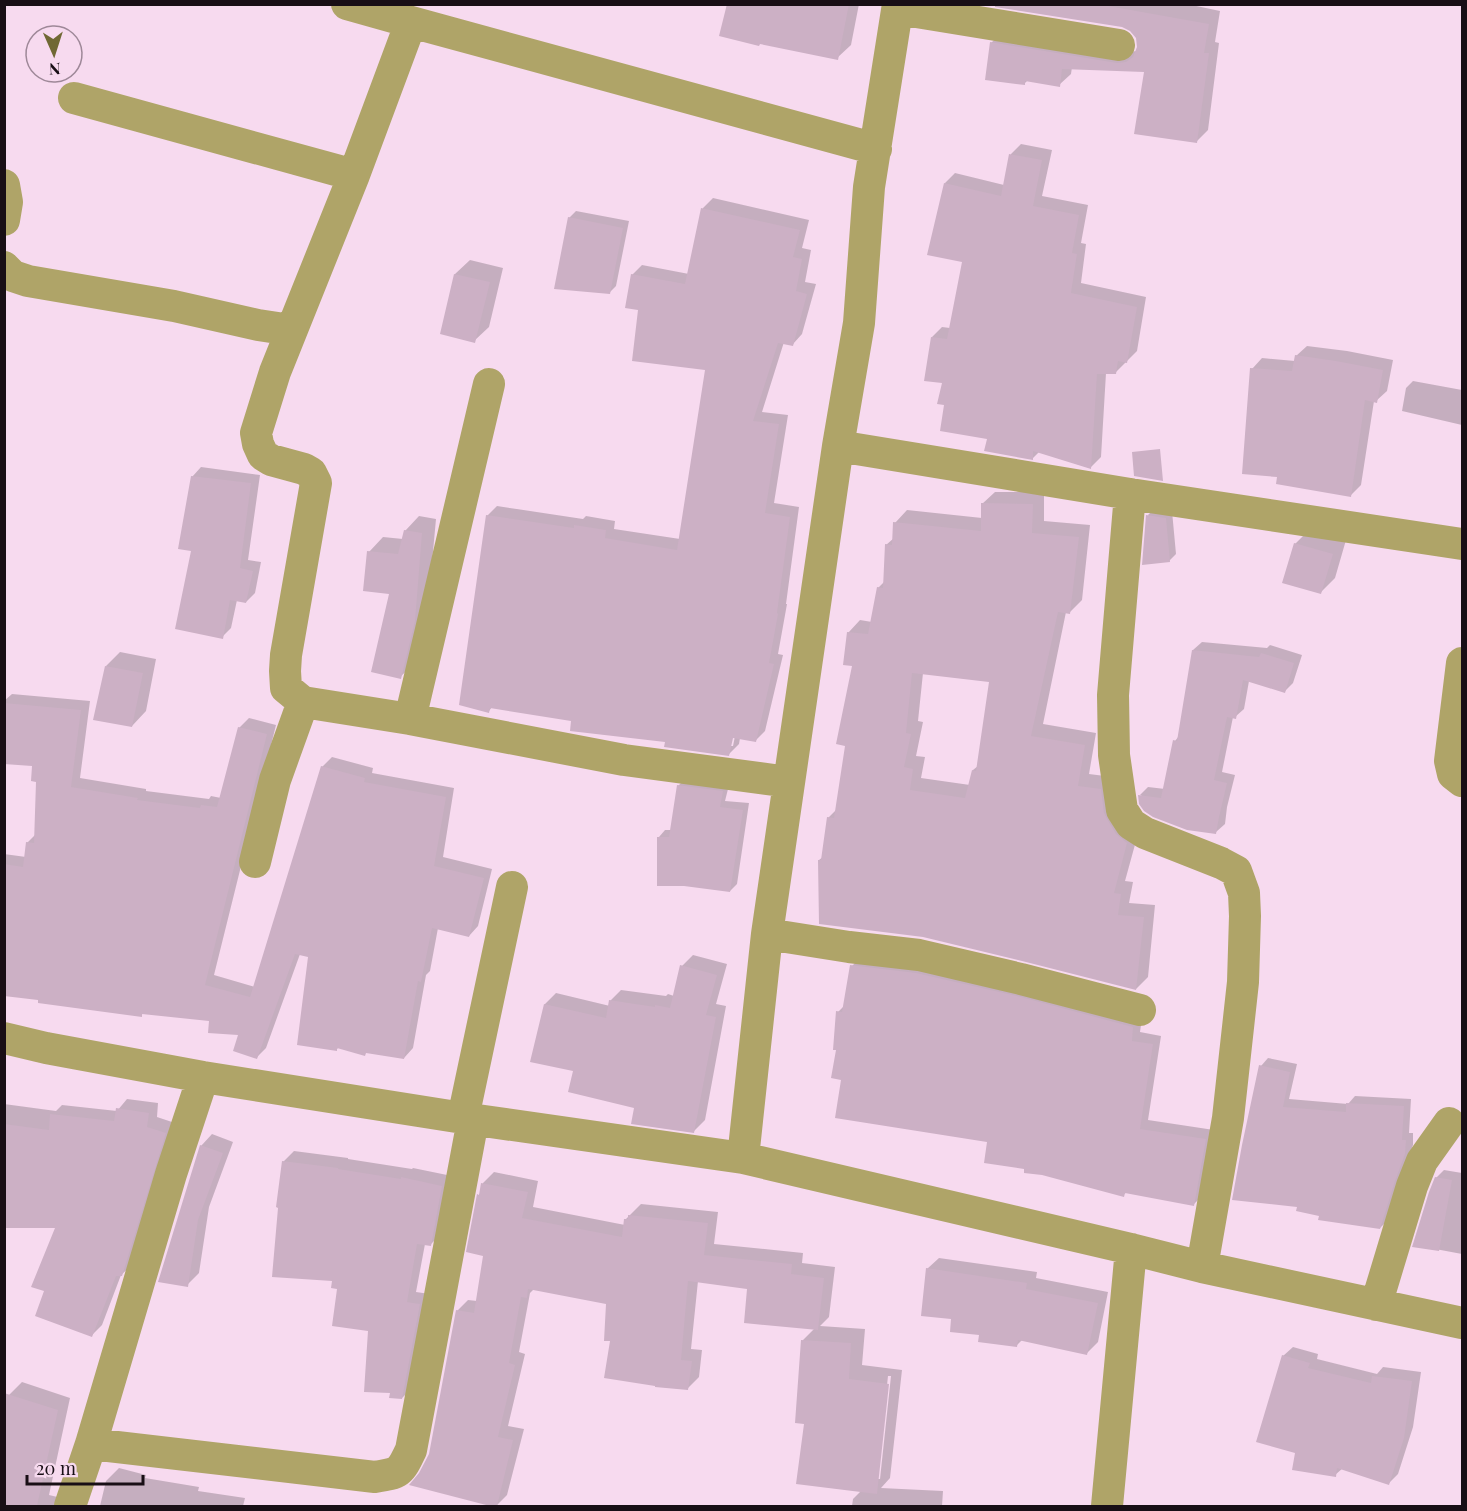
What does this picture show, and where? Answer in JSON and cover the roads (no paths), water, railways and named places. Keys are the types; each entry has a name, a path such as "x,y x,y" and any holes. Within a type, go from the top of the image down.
{"street":[{"path":"347,4 876,149"},
{"path":"743,1158 768,934 838,446 859,323 869,187 898,7 1119,45"},
{"path":"411,21 354,175 275,372 256,433 263,455 271,460 304,469 311,473 316,483 286,656 286,688 303,702 410,719 624,760 789,782"},
{"path":"74,98 354,175"},
{"path":"4,185 7,202 4,220"},
{"path":"4,267 13,276 28,281 174,306 291,330"},
{"path":"410,719 489,384"},
{"path":"838,446 1130,494 1462,544"},
{"path":"1130,494 1113,694 1114,754 1122,810 1131,824 1145,833 1221,863 1236,872 1244,893 1243,982 1231,1096 1202,1267"},
{"path":"1462,663 1450,761 1453,774 1462,781"},
{"path":"255,862 275,780 303,702"},
{"path":"91,1444 375,1477 393,1474 402,1468 411,1450 468,1119 512,887"},
{"path":"768,934 919,955 1140,1010"},
{"path":"4,1038 203,1077 468,1119 743,1158 1202,1267 1462,1323"},
{"path":"70,1506 91,1444 171,1174 203,1077"},
{"path":"1376,1305 1412,1186 1422,1161 1449,1124"},
{"path":"1107,1506 1131,1249"}]}
